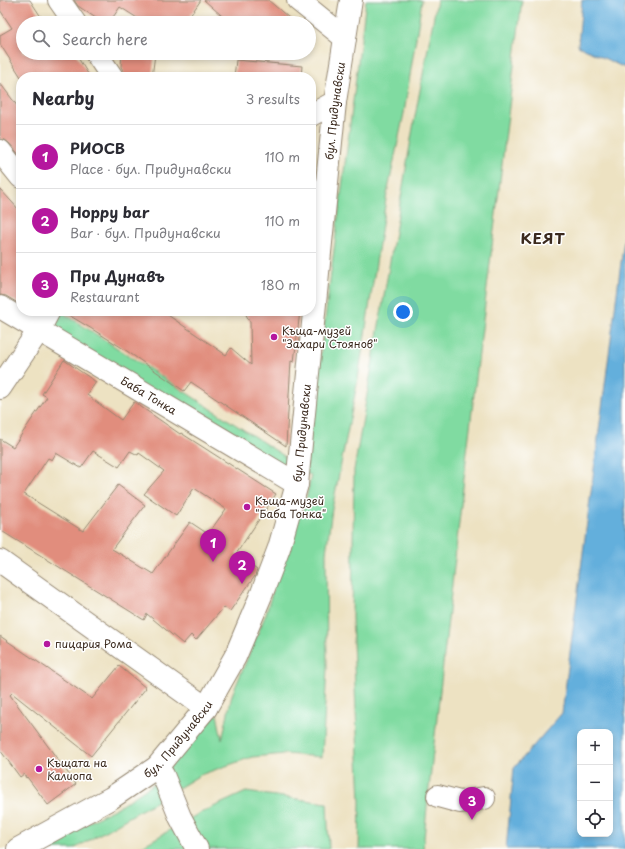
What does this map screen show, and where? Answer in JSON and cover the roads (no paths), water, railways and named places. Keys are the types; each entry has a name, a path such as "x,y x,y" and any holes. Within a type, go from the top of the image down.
{"street":[{"path":"59,0 70,16"},
{"path":"298,0 345,38"},
{"name":"бул. Придунавски","path":"316,293 335,102 350,0"},
{"path":"101,60 109,72"},
{"path":"316,112 335,102"},
{"path":"0,151 16,171"},
{"name":"Баба Тонка","path":"0,307 297,484"},
{"path":"0,388 46,316"},
{"name":"бул. Придунавски","path":"18,849 160,771 206,708 235,657 279,548 297,484 314,316"},
{"path":"0,561 206,708"},
{"path":"160,771 180,817 197,849"},
{"path":"438,796 460,802 484,798"}],"water":[{"path":"582,0 625,0 625,68 578,46"},
{"path":"625,232 625,849 506,849 514,768 562,713"}],"place":[{"name":"Къща-музей \"Захари Стоянов\"","path":"274,337"},
{"name":"Къща-музей \"Баба Тонка\"","path":"247,507"},
{"name":"РИОСВ","path":"213,562"},
{"name":"Hoppy bar","path":"242,584"},
{"name":"пицария Рома","path":"47,644"},
{"name":"Къщата на Калиопа","path":"39,769"},
{"name":"При Дунавъ","path":"472,820"}],"district":[{"name":"КЕЯТ","path":"543,239"}]}
